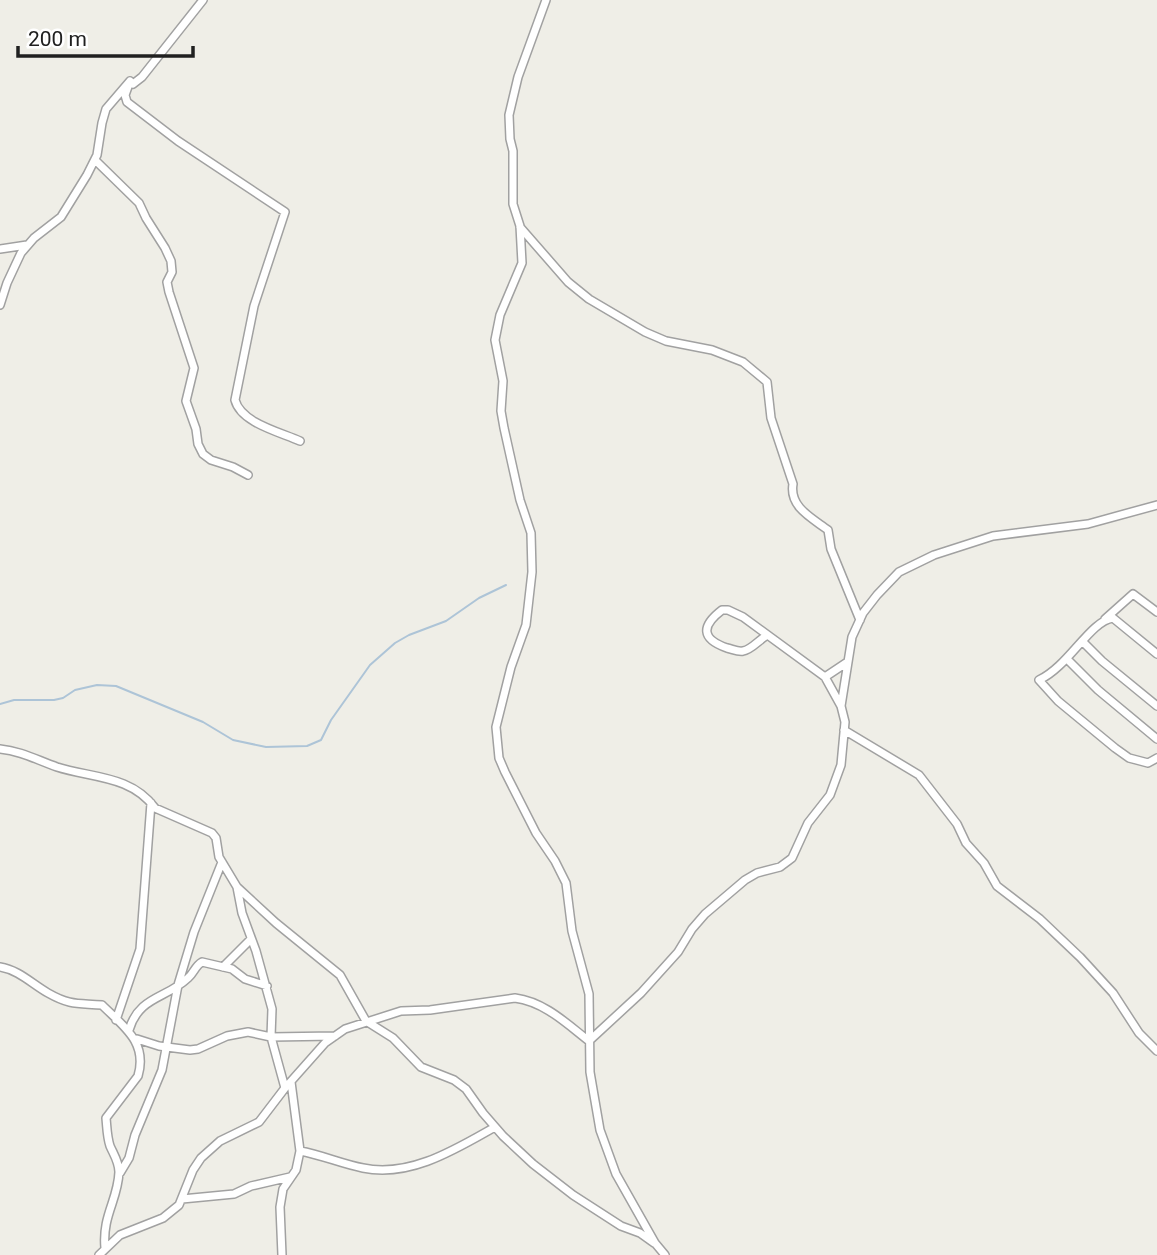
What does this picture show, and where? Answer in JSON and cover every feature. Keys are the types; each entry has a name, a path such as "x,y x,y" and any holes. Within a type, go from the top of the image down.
{"street":[{"path":"130,81 134,83 142,77 163,54 203,0"},
{"path":"546,0 518,77 509,115 513,151 513,204 520,226 522,263 500,315 495,340 503,381 504,428 520,500 531,533 531,572 526,625 511,667 496,727 499,758 505,772 536,833 566,883 572,931 589,994 590,1072 600,1130 611,1164 654,1243"},
{"path":"0,304 7,283 27,245 61,217 95,160 106,109 130,81"},
{"path":"130,81 125,94 127,102 178,141 285,212 254,306 235,400 237,407 248,417 300,441"},
{"path":"95,160 139,203 171,261 172,272 167,282 169,292 194,368 186,401 203,454 248,475"},
{"path":"520,226 568,282 589,299 645,332 666,341 712,350 743,362 767,382 771,418 793,484 792,494 812,519 828,530 831,549 860,620"},
{"path":"0,249 27,245"},
{"path":"841,706 852,637 877,595 899,572 934,555 993,536 1088,524 1157,505"},
{"path":"1157,612 1133,594 1094,627 1052,673 1039,680 1068,709 1129,758 1148,763 1157,758"},
{"path":"589,1041 641,993 678,952 705,914 745,880 757,873 780,867 792,858 808,823 830,794 837,779 844,748 845,722 841,706 825,677 766,636 750,621 724,610 706,630 714,643 741,651 766,636"},
{"path":"1105,619 1113,618 1157,654"},
{"path":"1083,642 1157,706"},
{"path":"1067,659 1098,690 1157,739"},
{"path":"825,677 846,663"},
{"path":"844,730 919,775 957,824 966,844 984,863 997,886 1040,919 1080,957 1113,993 1139,1033 1157,1051"},
{"path":"0,749 18,751 59,767 124,783 151,802 155,808 212,833 222,862 237,887 340,975 366,1021 393,1038 421,1067 454,1080 466,1089 495,1127 525,1158 573,1195 621,1226 640,1233 665,1255"},
{"path":"116,1020 140,949 151,802"},
{"path":"105,1248 105,1221 118,1177 129,1158 135,1135 162,1070 178,985 194,932 222,862"},
{"path":"237,887 250,940 267,986 273,1017 271,1037 288,1085 300,1151 298,1165 284,1189 280,1207 282,1255"},
{"path":"223,967 250,940"},
{"path":"129,1030 131,1022 143,1006 190,977 202,962 236,971 245,979 267,986"},
{"path":"0,967 22,975 49,994 70,1003 83,1006 102,1005 129,1030 139,1045 141,1068 138,1076 106,1118 108,1138 118,1163 118,1177"},
{"path":"99,1255 120,1235 163,1218 182,1199 193,1170 211,1148 259,1122 325,1043 345,1028 401,1011 430,1010 516,998 540,1006 589,1041"},
{"path":"134,1037 167,1048 198,1049 227,1036 248,1032 271,1037 336,1037"},
{"path":"300,1151 365,1169 395,1170 449,1153 495,1127"},
{"path":"182,1199 234,1194 251,1186 292,1177"}],"waterway":[{"path":"0,704 14,700 54,700 75,690 97,685 116,686 203,722 233,740 266,747 307,746 321,740 331,720 370,665 395,643 446,621 479,598 506,585"}]}
